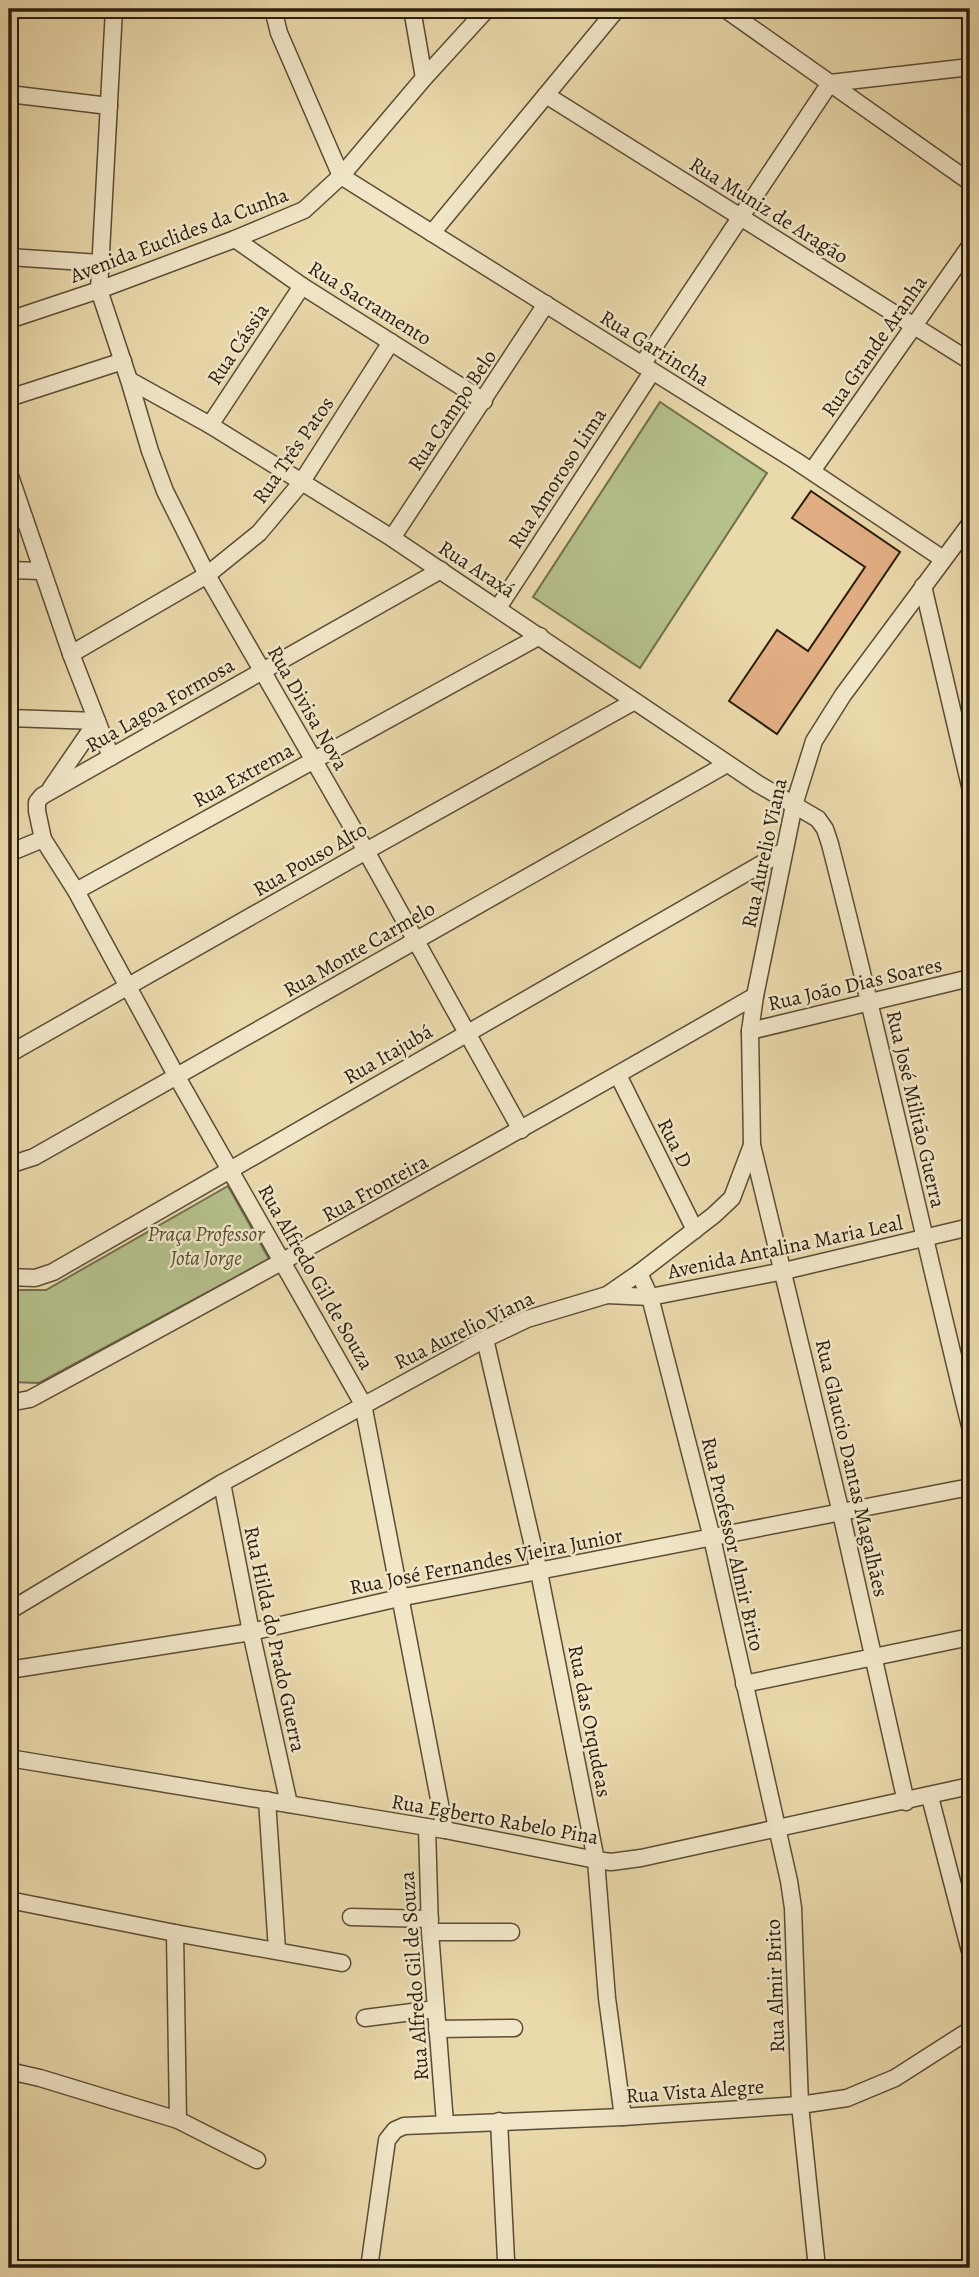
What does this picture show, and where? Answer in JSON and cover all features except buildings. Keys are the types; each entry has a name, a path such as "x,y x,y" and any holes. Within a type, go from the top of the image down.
{"street":[{"path":"99,290 114,9"},
{"path":"273,9 279,33 341,176"},
{"path":"412,9 424,78"},
{"name":"Avenida Euclides da Cunha","path":"9,320 99,290 304,211 341,176 487,9"},
{"path":"432,233 617,9"},
{"path":"725,9 970,182"},
{"path":"830,83 970,67"},
{"name":"Rua Amoroso Lima","path":"498,608 740,217 830,83"},
{"path":"9,94 109,106"},
{"name":"Rua Muniz de Aragão","path":"546,95 970,361"},
{"name":"Rua Garrincha","path":"341,176 811,471 943,559"},
{"name":"Rua Sacramento","path":"235,239 302,286 484,401"},
{"name":"Rua Grande Aranha","path":"811,471 970,246"},
{"path":"9,257 100,263"},
{"name":"Rua Cássia","path":"210,425 302,286"},
{"name":"Rua Divisa Nova","path":"99,290 165,491 207,575 366,851 521,1130"},
{"name":"Rua Campo Belo","path":"392,538 546,304"},
{"name":"Rua Três Patos","path":"71,654 207,575 259,533 301,483 391,342"},
{"path":"9,398 123,361"},
{"name":"Rua Araxá","path":"129,380 210,425 392,538 540,636 633,702 727,764 799,807"},
{"path":"9,473 41,571 111,757"},
{"name":"Rua Aurelio Viana","path":"9,1611 222,1483 485,1339 527,1319 607,1294 715,1215 732,1198 752,1145 750,1031 755,996 784,851 799,807 806,763 822,725 970,526"},
{"path":"9,570 41,571"},
{"name":"Rua Lagoa Formosa","path":"47,793 441,570"},
{"path":"923,586 970,786"},
{"name":"Rua Extrema","path":"76,891 540,636"},
{"name":"Rua Pouso Alto","path":"9,1054 633,702"},
{"path":"9,718 97,721"},
{"path":"47,793 97,721"},
{"name":"Rua Monte Carmelo","path":"9,1165 34,1157 727,764"},
{"name":"Rua Alfredo Gil de Souza","path":"47,793 37,802 43,839 76,891 177,1077 363,1404 445,1830"},
{"name":"Rua José Militão Guerra","path":"799,807 818,819 825,829 871,1002 970,1426"},
{"path":"9,853 43,839"},
{"name":"Rua Itajubá","path":"9,1277 35,1278 53,1272 784,851"},
{"name":"Rua João Dias Soares","path":"750,1031 970,978"},
{"name":"Rua Fronteira","path":"9,1403 30,1399 283,1262 755,996"},
{"name":"Rua D","path":"618,1075 695,1230"},
{"name":"Rua Glaucio Dantas Magalhães","path":"752,1145 841,1513 906,1802"},
{"name":"Avenida Antalina Maria Leal","path":"607,1294 650,1297 784,1271 970,1227"},
{"name":"Rua Professor Almir Brito","path":"639,1273 650,1297 712,1538 778,1828"},
{"name":"Rua das Orqudeas","path":"485,1339 539,1572 596,1860 607,1998 623,2117"},
{"name":"Rua Hilda do Prado Guerra","path":"222,1483 289,1804"},
{"name":"Rua José Fernandes Vieira Junior","path":"9,1670 251,1632 400,1598 970,1487"},
{"path":"744,1684 970,1637"},
{"name":"Rua Egberto Rabelo Pina","path":"9,1758 445,1830 611,1862 642,1858 930,1797 970,1786"},
{"path":"930,1797 970,1951"},
{"path":"267,1800 277,1950"},
{"name":"Rua Alfredo Gil de Souza","path":"427,1827 430,1926 445,2123"},
{"name":"Rua Almir Brito","path":"778,1828 793,1908 800,2105 817,2268"},
{"path":"9,1900 342,1963"},
{"path":"351,1917 510,1932"},
{"path":"174,1933 178,2120"},
{"path":"365,2018 436,2009"},
{"path":"437,2029 514,2028"},
{"name":"Rua Vista Alegre","path":"369,2268 387,2140 395,2130 404,2126 623,2117 800,2105 847,2098 895,2078 970,2030"},
{"path":"9,2071 178,2120 257,2160"},
{"path":"499,2121 506,2260"}],"green space":[{"path":"660,402 767,473 640,668 533,597"},
{"name":"Praça Professor Jota Jorge","path":"228,1186 269,1259 39,1383 9,1382 9,1290 46,1290"}]}
